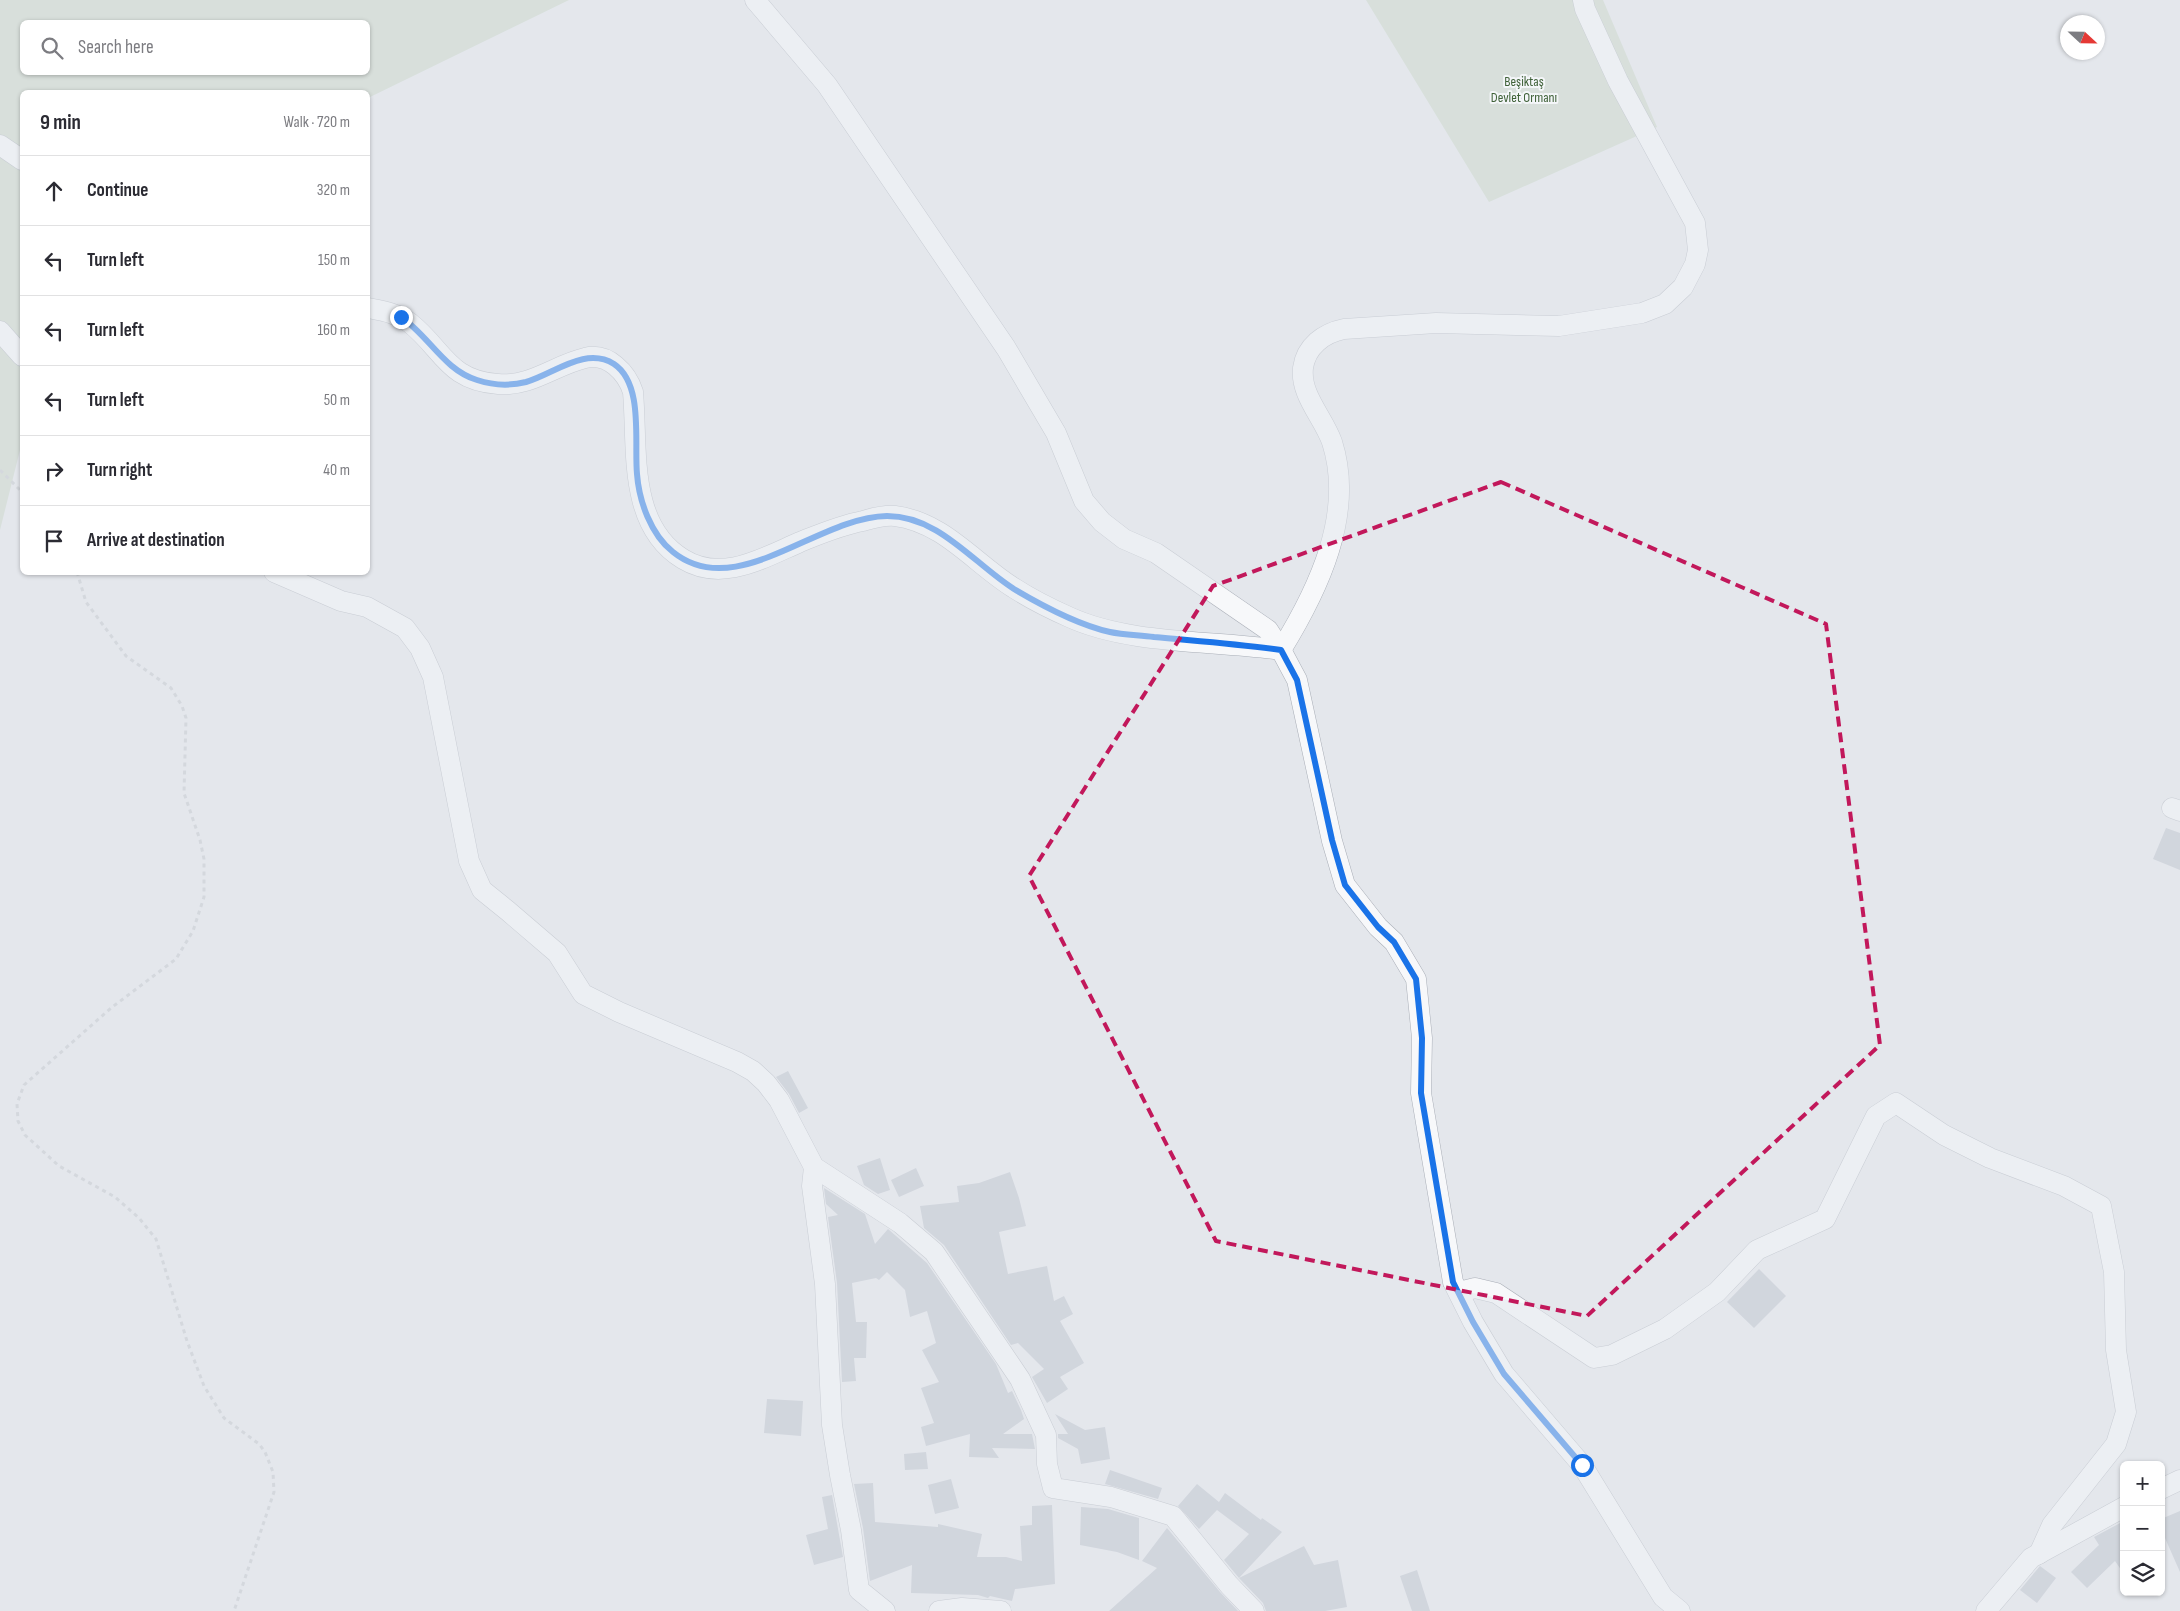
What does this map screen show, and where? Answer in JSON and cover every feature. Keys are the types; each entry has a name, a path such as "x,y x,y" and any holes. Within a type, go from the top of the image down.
{"street":[{"path":"755,0 827,85 1006,348 1056,433 1084,501 1102,522 1124,539 1156,554 1268,630 1281,650 1297,680 1332,840 1345,885 1378,927 1394,942 1416,979 1422,1038 1421,1093 1453,1282 1473,1322 1504,1374 1582,1465 1662,1597 1680,1611"},
{"path":"1281,650 1305,610 1327,554 1337,517 1339,498 1336,461 1324,424 1309,398 1303,378 1306,356 1318,340 1335,331 1344,329 1436,323 1559,326 1642,313 1665,304 1683,287 1690,277 1698,250 1695,223 1618,81 1585,9 1583,0"},
{"path":"0,145 20,159"},
{"path":"370,308 401,317 419,331 454,370 489,384 501,385 526,382 586,357 604,359 620,368 626,375 633,392 637,477 648,515 662,541 672,552 697,566 710,569 736,568 839,527 883,516 895,516 922,524 936,531 957,544 1015,589 1070,617 1110,632 1281,650"},
{"path":"0,331 20,354"},
{"path":"281,575 341,601 366,607 405,628 420,648 433,677 469,861 482,890 557,953 568,968 582,994 619,1012 737,1062 753,1071 766,1082 779,1100 814,1166 900,1223 934,1252 1020,1379 1046,1435 1047,1464 1053,1488 1112,1497 1173,1516 1229,1585 1254,1611"},
{"path":"1458,1292 1475,1288 1496,1293 1594,1358 1612,1355 1665,1329 1717,1292 1756,1250 1825,1218 1876,1116 1896,1103 1944,1135 1990,1158 2064,1186 2101,1206 2114,1272 2116,1350 2126,1412 2116,1444 2052,1525 2039,1554"},
{"path":"814,1166 812,1186 826,1284 832,1425 851,1530 859,1590 868,1605 885,1611"},
{"path":"2165,1487 2180,1480"},
{"path":"1986,1611 2031,1558 2120,1509"},
{"path":"939,1611 962,1608 1001,1611"}],"path":[{"path":"0,470 20,490"},
{"path":"78,575 86,602 126,656 171,688 182,706 186,718 184,793 200,840 204,859 204,897 193,931 176,959 111,1008 31,1077 19,1094 18,1121 25,1135 59,1166 115,1197 139,1218 156,1239 187,1341 204,1386 224,1418 258,1444 270,1462 274,1477 274,1492 234,1611"}],"highlighted area":[{"path":"1501,482 1826,624 1880,1045 1587,1316 1216,1241 1029,876 1213,586"}],"green space":[{"path":"0,0 569,0 370,97 370,90 20,90 20,450 0,530"},
{"name":"Beşiktaş Devlet Ormanı","path":"1366,0 1603,0 1657,127 1489,202"}],"building":[{"path":"2166,828 2180,833 2180,870 2153,859"},
{"path":"788,1071 808,1108 799,1113 789,1094 776,1077"},
{"path":"880,1158 890,1190 878,1194 864,1185 857,1166"},
{"path":"916,1168 924,1186 899,1197 891,1180"},
{"path":"1010,1172 1026,1226 999,1232 1008,1274 1047,1266 1054,1301 1064,1296 1073,1314 1060,1321 1084,1363 1060,1377 1068,1389 1047,1403 1032,1377 1044,1369 1018,1343 1011,1345 944,1245 924,1228 920,1206 959,1202 957,1186 979,1183"},
{"path":"824,1188 865,1214 875,1244 888,1229 927,1263 996,1364 1008,1393 1012,1391 1021,1410 1024,1419 1003,1434 1032,1434 1035,1449 992,1448 999,1458 969,1457 970,1434 926,1446 921,1427 934,1423 921,1388 939,1382 922,1350 936,1343 927,1311 910,1317 905,1290 887,1272 879,1280 876,1278 852,1283 856,1322 867,1322 866,1358 854,1358 856,1381 842,1382 837,1283 828,1217 838,1215 826,1204"},
{"path":"1759,1269 1786,1296 1754,1328 1727,1302"},
{"path":"767,1399 803,1401 801,1436 764,1433"},
{"path":"1055,1414 1085,1430 1105,1427 1110,1459 1081,1464 1078,1449 1058,1438 1058,1434 1068,1434"},
{"path":"926,1452 928,1469 905,1470 904,1454"},
{"path":"1110,1470 1162,1488 1158,1499 1105,1484"},
{"path":"951,1479 959,1508 935,1514 928,1485"},
{"path":"873,1483 875,1522 938,1527 938,1524 982,1534 977,1557 1006,1557 1022,1561 1020,1526 1032,1525 1032,1506 1052,1505 1055,1584 1015,1589 1012,1601 978,1595 911,1593 912,1565 870,1581 863,1528 854,1484"},
{"path":"1197,1484 1219,1502 1225,1493 1261,1520 1262,1518 1282,1532 1239,1578 1224,1560 1249,1534 1217,1510 1199,1529 1178,1506"},
{"path":"832,1495 843,1557 814,1565 806,1535 828,1529 822,1497"},
{"path":"1081,1507 1108,1509 1139,1518 1139,1560 1117,1552 1080,1545"},
{"path":"2180,1511 2180,1572 2165,1538 2165,1517"},
{"path":"2120,1523 2120,1568 2115,1561 2087,1588 2071,1572 2099,1545 2094,1537"},
{"path":"1167,1528 1238,1611 1109,1611 1157,1568 1142,1561"},
{"path":"1304,1546 1314,1565 1338,1560 1347,1607 1325,1611 1266,1611 1263,1603 1239,1578"},
{"path":"2040,1566 2056,1578 2037,1603 2020,1590"},
{"path":"1417,1570 1430,1611 1412,1611 1400,1576"}],"route":[{"path":"401,317 419,331 454,370 489,384 501,385 526,382 586,357 604,359 620,368 626,375 633,392 637,477 653,529 672,552 697,566 710,569 736,568 771,556 825,532 883,516 895,516 922,524 936,531 957,544 1015,589 1070,617 1110,632 1281,650 1297,680 1332,840 1345,885 1378,927 1394,942 1416,979 1422,1038 1421,1093 1453,1282 1473,1322 1504,1374 1582,1465"}]}
